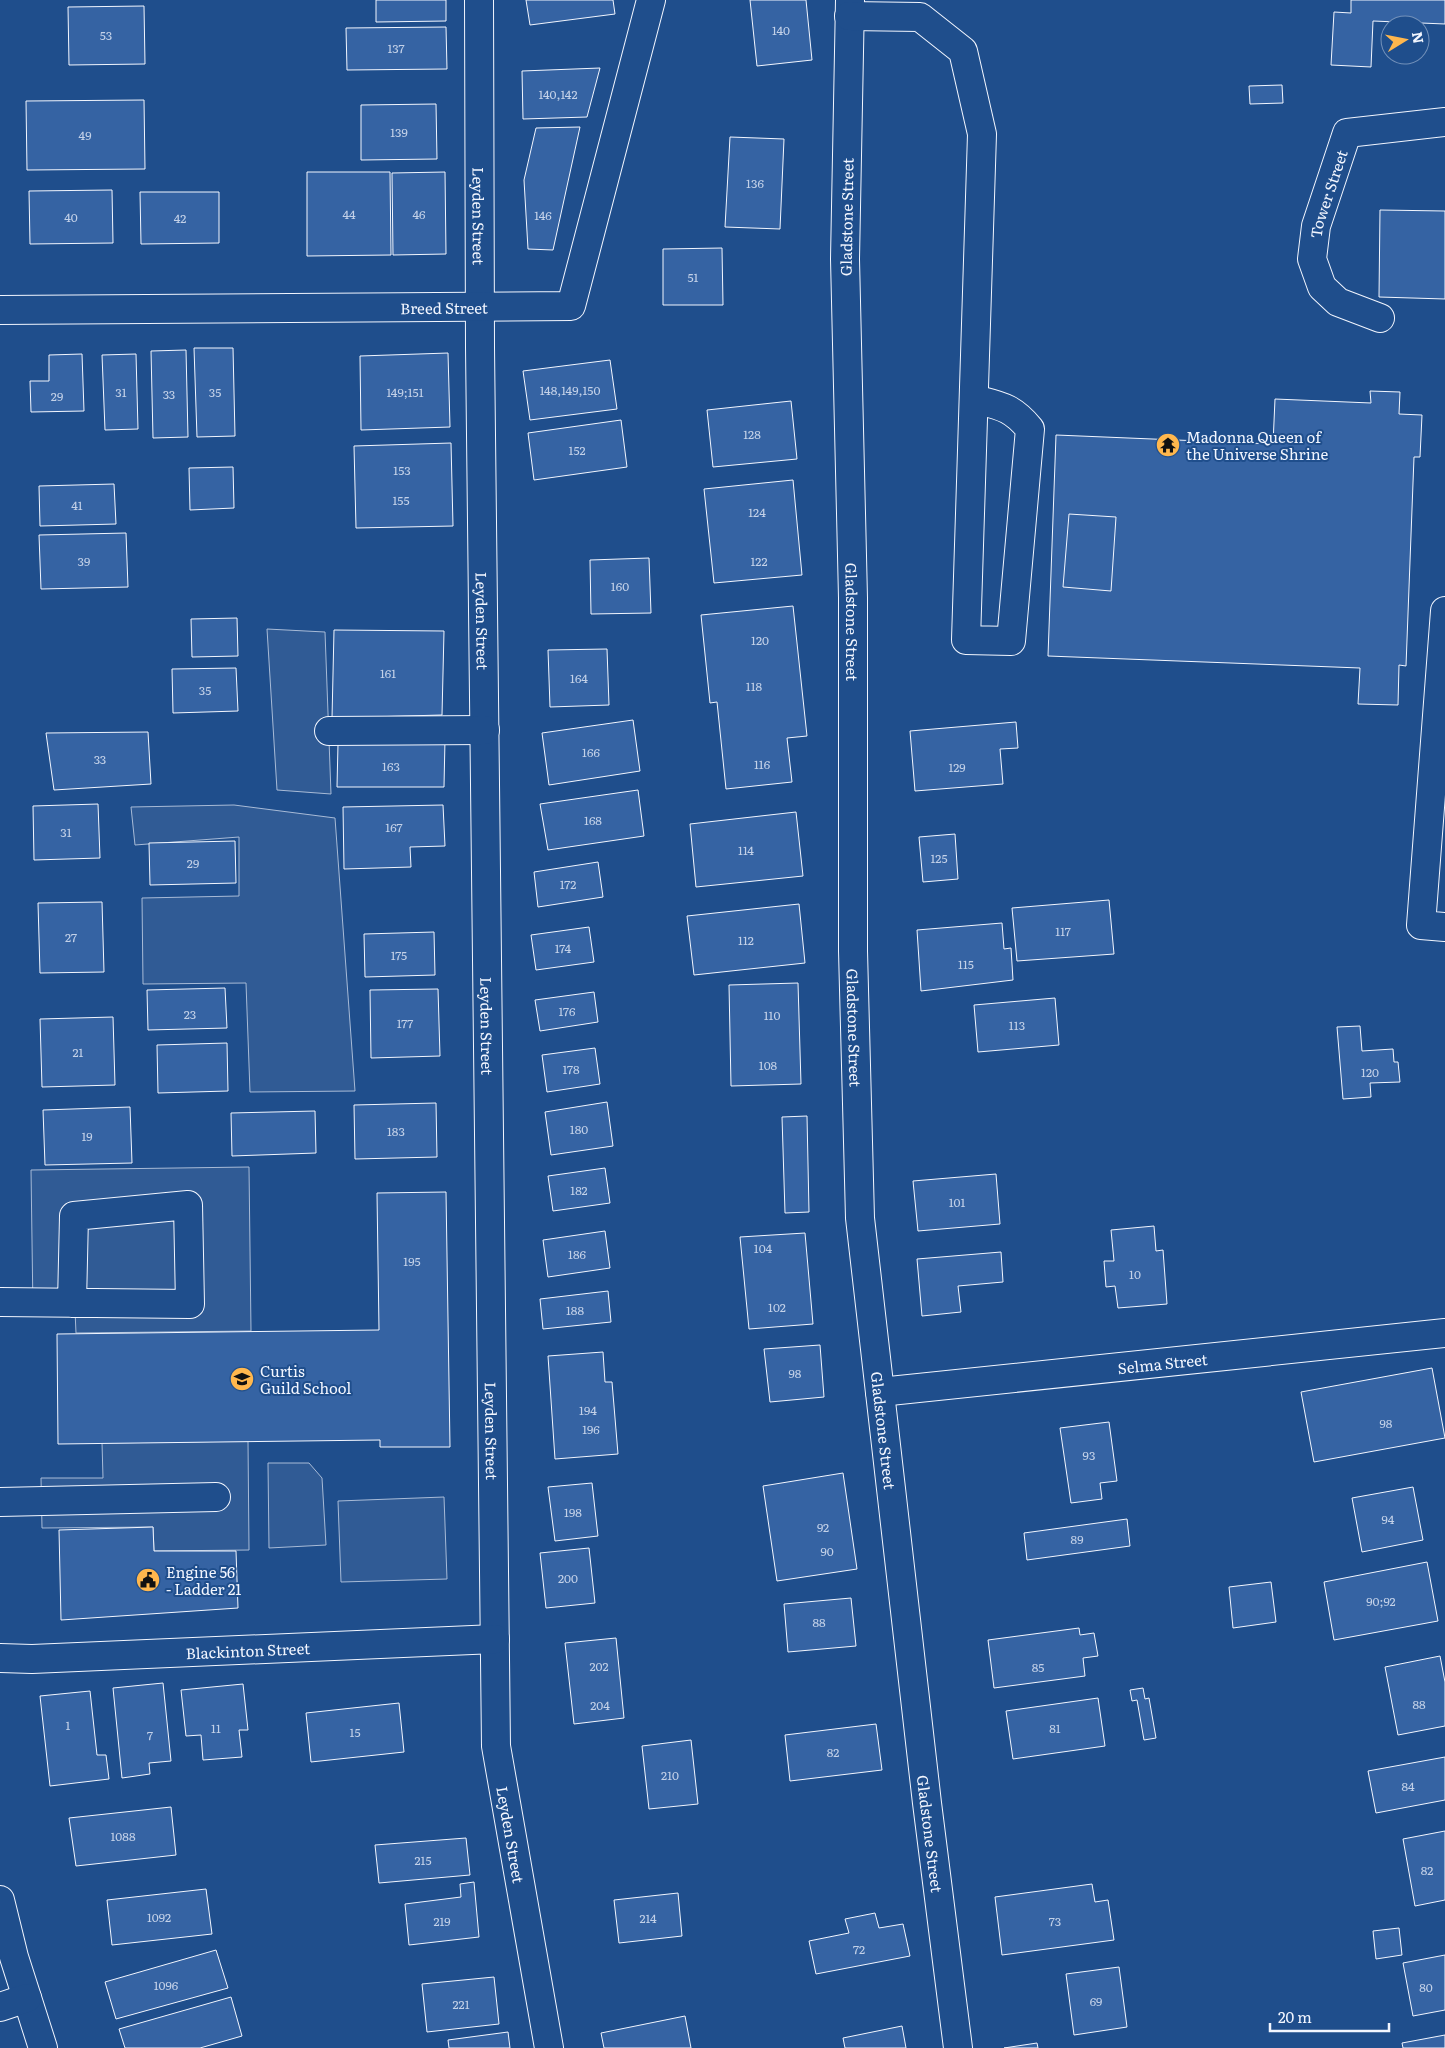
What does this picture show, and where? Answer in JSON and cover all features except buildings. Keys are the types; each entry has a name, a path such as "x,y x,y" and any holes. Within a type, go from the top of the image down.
{"street":[{"name":"Leyden Street","path":"479,0 484,730 496,1746 549,2048"},
{"name":"Breed Street","path":"0,310 571,306 651,0"},
{"path":"849,8 920,17 963,51 982,134 966,640 1011,641 1030,429 1020,416 1008,407 974,400"},
{"name":"Gladstone Street","path":"849,8 845,259 853,608 853,951 860,1218 927,1802 958,2048"},
{"name":"Tower Street","path":"1380,318 1338,302 1322,287 1312,259 1316,226 1347,133 1445,122"},
{"path":"1445,610 1421,925 1445,927"},
{"path":"329,731 484,730"},
{"path":"0,1302 72,1303 190,1304 188,1205 74,1216 72,1303"},
{"name":"Selma Street","path":"880,1392 1445,1333"},
{"path":"0,1502 216,1497"},
{"name":"Blackinton Street","path":"0,1658 52,1658 495,1639"},
{"path":"0,1900 43,2048"},
{"path":"0,2007 27,1998"}],"shaded area":[{"path":"267,629 325,632 331,794 277,790"},
{"path":"234,805 335,818 355,1091 250,1092 246,983 143,984 142,898 239,896 239,837 135,845 131,807"},
{"path":"249,1167 251,1331 76,1333 75,1311 33,1311 31,1170"},
{"path":"248,1441 249,1550 154,1551 153,1527 42,1528 41,1478 103,1478 102,1443"},
{"path":"268,1463 309,1463 322,1478 326,1545 269,1548"},
{"path":"444,1497 447,1579 341,1582 338,1501"}],"place":[{"name":"Madonna Queen of the Universe Shrine","path":"1168,445"},
{"name":"Curtis Guild School","path":"242,1379"},
{"name":"Engine 56 - Ladder 21","path":"148,1580"}]}
